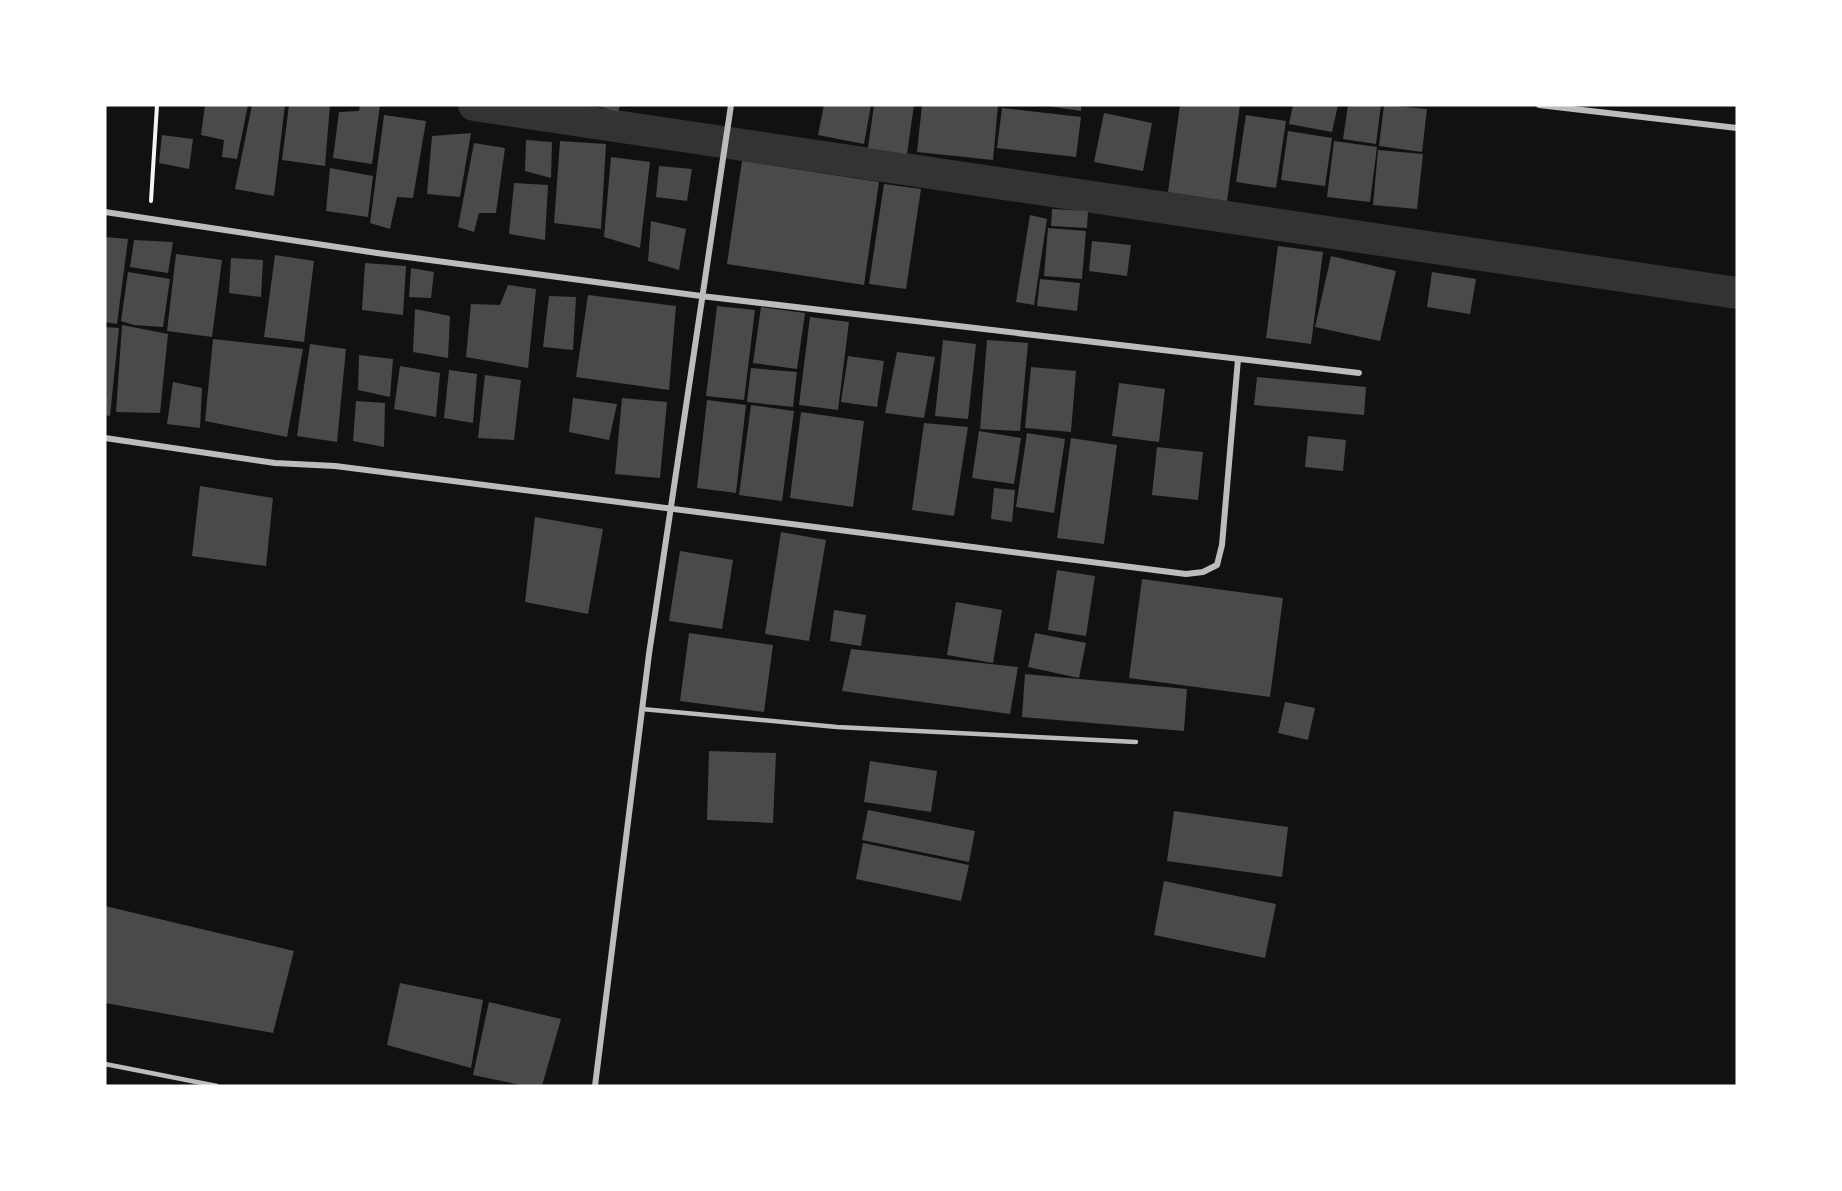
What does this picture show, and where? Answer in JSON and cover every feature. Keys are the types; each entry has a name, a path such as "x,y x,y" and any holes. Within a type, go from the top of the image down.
{"street":[{"path":"595,1086 642,709 717,186 731,105"},
{"path":"1539,105 1737,128"},
{"path":"105,212 377,253 701,296 1359,373"},
{"path":"105,438 274,463 335,466 1186,574 1203,572 1217,565 1222,545 1238,359"}],"lane":[{"path":"642,709 837,727 1136,742"},
{"path":"105,1064 217,1086"}],"path":[{"path":"150,217 157,105"}],"building":[{"path":"205,105 248,105 237,159 222,157 224,140 201,135"},
{"path":"252,105 285,105 274,196 235,189"},
{"path":"289,105 330,105 325,166 282,160"},
{"path":"360,105 380,105 372,164 333,158 339,112 359,111"},
{"path":"594,105 620,105 618,112"},
{"path":"824,105 871,105 864,144 818,135"},
{"path":"874,105 914,105 907,154 868,148"},
{"path":"922,105 998,105 993,160 917,152"},
{"path":"1041,105 1081,105 1081,111"},
{"path":"1180,105 1240,105 1227,201 1168,192"},
{"path":"1293,105 1338,105 1332,132 1289,124"},
{"path":"1348,105 1381,105 1376,144 1343,139"},
{"path":"1384,105 1427,109 1422,152 1379,146"},
{"path":"1002,108 1081,117 1076,157 997,148"},
{"path":"1104,113 1152,123 1143,171 1094,162"},
{"path":"384,115 426,121 413,198 397,197 390,229 370,223"},
{"path":"1246,115 1286,121 1276,188 1236,182"},
{"path":"1288,131 1332,138 1325,186 1281,180"},
{"path":"471,133 460,197 427,194 432,136"},
{"path":"162,135 193,139 189,169 159,163"},
{"path":"526,140 552,142 551,178 525,171"},
{"path":"560,141 606,144 601,229 554,223"},
{"path":"1334,141 1377,147 1370,202 1327,197"},
{"path":"474,143 505,148 496,213 479,213 474,232 458,227"},
{"path":"1378,150 1423,154 1417,209 1373,205"},
{"path":"611,157 650,162 640,248 604,237"},
{"path":"742,161 879,182 864,285 727,264"},
{"path":"659,166 692,169 687,201 656,197"},
{"path":"330,168 373,176 368,217 326,211"},
{"path":"514,183 548,185 545,240 509,234"},
{"path":"884,184 921,189 906,289 869,284"},
{"path":"1052,209 1088,211 1087,228 1051,226"},
{"path":"1030,215 1047,219 1034,305 1016,302"},
{"path":"651,221 686,229 679,270 648,261"},
{"path":"1048,228 1086,231 1082,279 1044,276"},
{"path":"105,237 128,239 117,324 105,322"},
{"path":"134,240 173,242 168,273 130,267"},
{"path":"1092,241 1131,245 1127,276 1089,271"},
{"path":"1278,246 1323,252 1311,344 1266,338"},
{"path":"176,254 222,260 212,337 167,331"},
{"path":"275,255 314,261 304,342 264,337"},
{"path":"1331,256 1396,271 1380,341 1315,327"},
{"path":"231,258 263,260 261,297 229,293"},
{"path":"365,263 406,266 403,315 362,310"},
{"path":"411,268 434,272 431,298 409,297"},
{"path":"128,272 170,279 163,327 134,325 121,321"},
{"path":"1432,272 1476,279 1470,314 1427,307"},
{"path":"1040,279 1080,283 1077,311 1037,306"},
{"path":"508,285 536,289 528,368 466,357 471,304 500,305"},
{"path":"588,295 676,306 669,390 576,377"},
{"path":"549,296 576,297 573,350 543,347"},
{"path":"717,306 755,310 744,400 706,396"},
{"path":"761,307 805,313 797,369 753,363"},
{"path":"415,309 450,316 448,358 413,352"},
{"path":"810,317 849,322 838,410 799,405"},
{"path":"122,325 168,334 160,413 116,412"},
{"path":"105,327 119,328 110,416 105,415"},
{"path":"213,339 303,349 287,437 205,421"},
{"path":"943,340 976,344 968,419 935,416"},
{"path":"987,340 1028,343 1020,431 980,429"},
{"path":"310,344 346,349 337,442 297,436"},
{"path":"897,352 935,357 924,418 885,413"},
{"path":"359,355 393,359 390,397 358,390"},
{"path":"848,356 884,361 877,407 841,402"},
{"path":"400,366 440,373 436,417 394,409"},
{"path":"1031,367 1076,371 1071,432 1025,428"},
{"path":"751,368 797,372 793,407 747,402"},
{"path":"449,370 477,374 473,423 444,418"},
{"path":"485,375 521,380 514,440 478,438"},
{"path":"1257,377 1366,387 1364,415 1254,405"},
{"path":"173,382 202,388 200,428 167,424"},
{"path":"1119,383 1165,389 1159,442 1112,436"},
{"path":"573,398 617,404 609,440 569,432"},
{"path":"622,398 667,402 660,478 615,474"},
{"path":"707,400 746,405 736,493 697,488"},
{"path":"356,401 385,403 384,447 353,441"},
{"path":"751,405 794,411 782,501 739,495"},
{"path":"801,412 864,421 853,507 790,498"},
{"path":"924,423 968,427 954,516 912,510"},
{"path":"979,431 1021,438 1014,484 972,478"},
{"path":"1027,433 1065,439 1054,513 1016,507"},
{"path":"1308,436 1346,440 1343,471 1305,467"},
{"path":"1071,438 1117,445 1104,544 1057,538"},
{"path":"1157,447 1203,452 1198,500 1152,495"},
{"path":"200,486 273,498 266,566 192,556"},
{"path":"994,488 1015,490 1012,522 991,519"},
{"path":"535,517 603,529 588,614 525,602"},
{"path":"781,532 826,540 809,641 765,634"},
{"path":"680,551 733,560 722,629 669,621"},
{"path":"1057,570 1095,576 1086,636 1048,630"},
{"path":"1142,579 1283,598 1270,697 1129,678"},
{"path":"956,602 1002,610 993,663 947,655"},
{"path":"834,610 866,615 861,646 830,641"},
{"path":"689,633 773,645 764,712 680,701"},
{"path":"1035,633 1086,643 1079,678 1028,667"},
{"path":"851,649 1018,667 1010,714 842,691"},
{"path":"1025,674 1187,689 1184,731 1022,717"},
{"path":"1285,702 1315,708 1308,740 1278,733"},
{"path":"709,751 776,753 773,823 707,820"},
{"path":"870,761 937,771 931,812 864,802"},
{"path":"868,810 975,831 969,862 862,840"},
{"path":"1174,811 1288,827 1282,877 1167,861"},
{"path":"863,843 969,865 961,901 856,879"},
{"path":"1164,881 1276,904 1265,958 1154,935"},
{"path":"105,906 294,951 273,1033 105,1003"},
{"path":"400,983 483,1000 471,1068 387,1045"},
{"path":"489,1002 561,1019 542,1086 526,1086 473,1075"}],"waterway":[{"path":"474,105 1737,293"}]}
